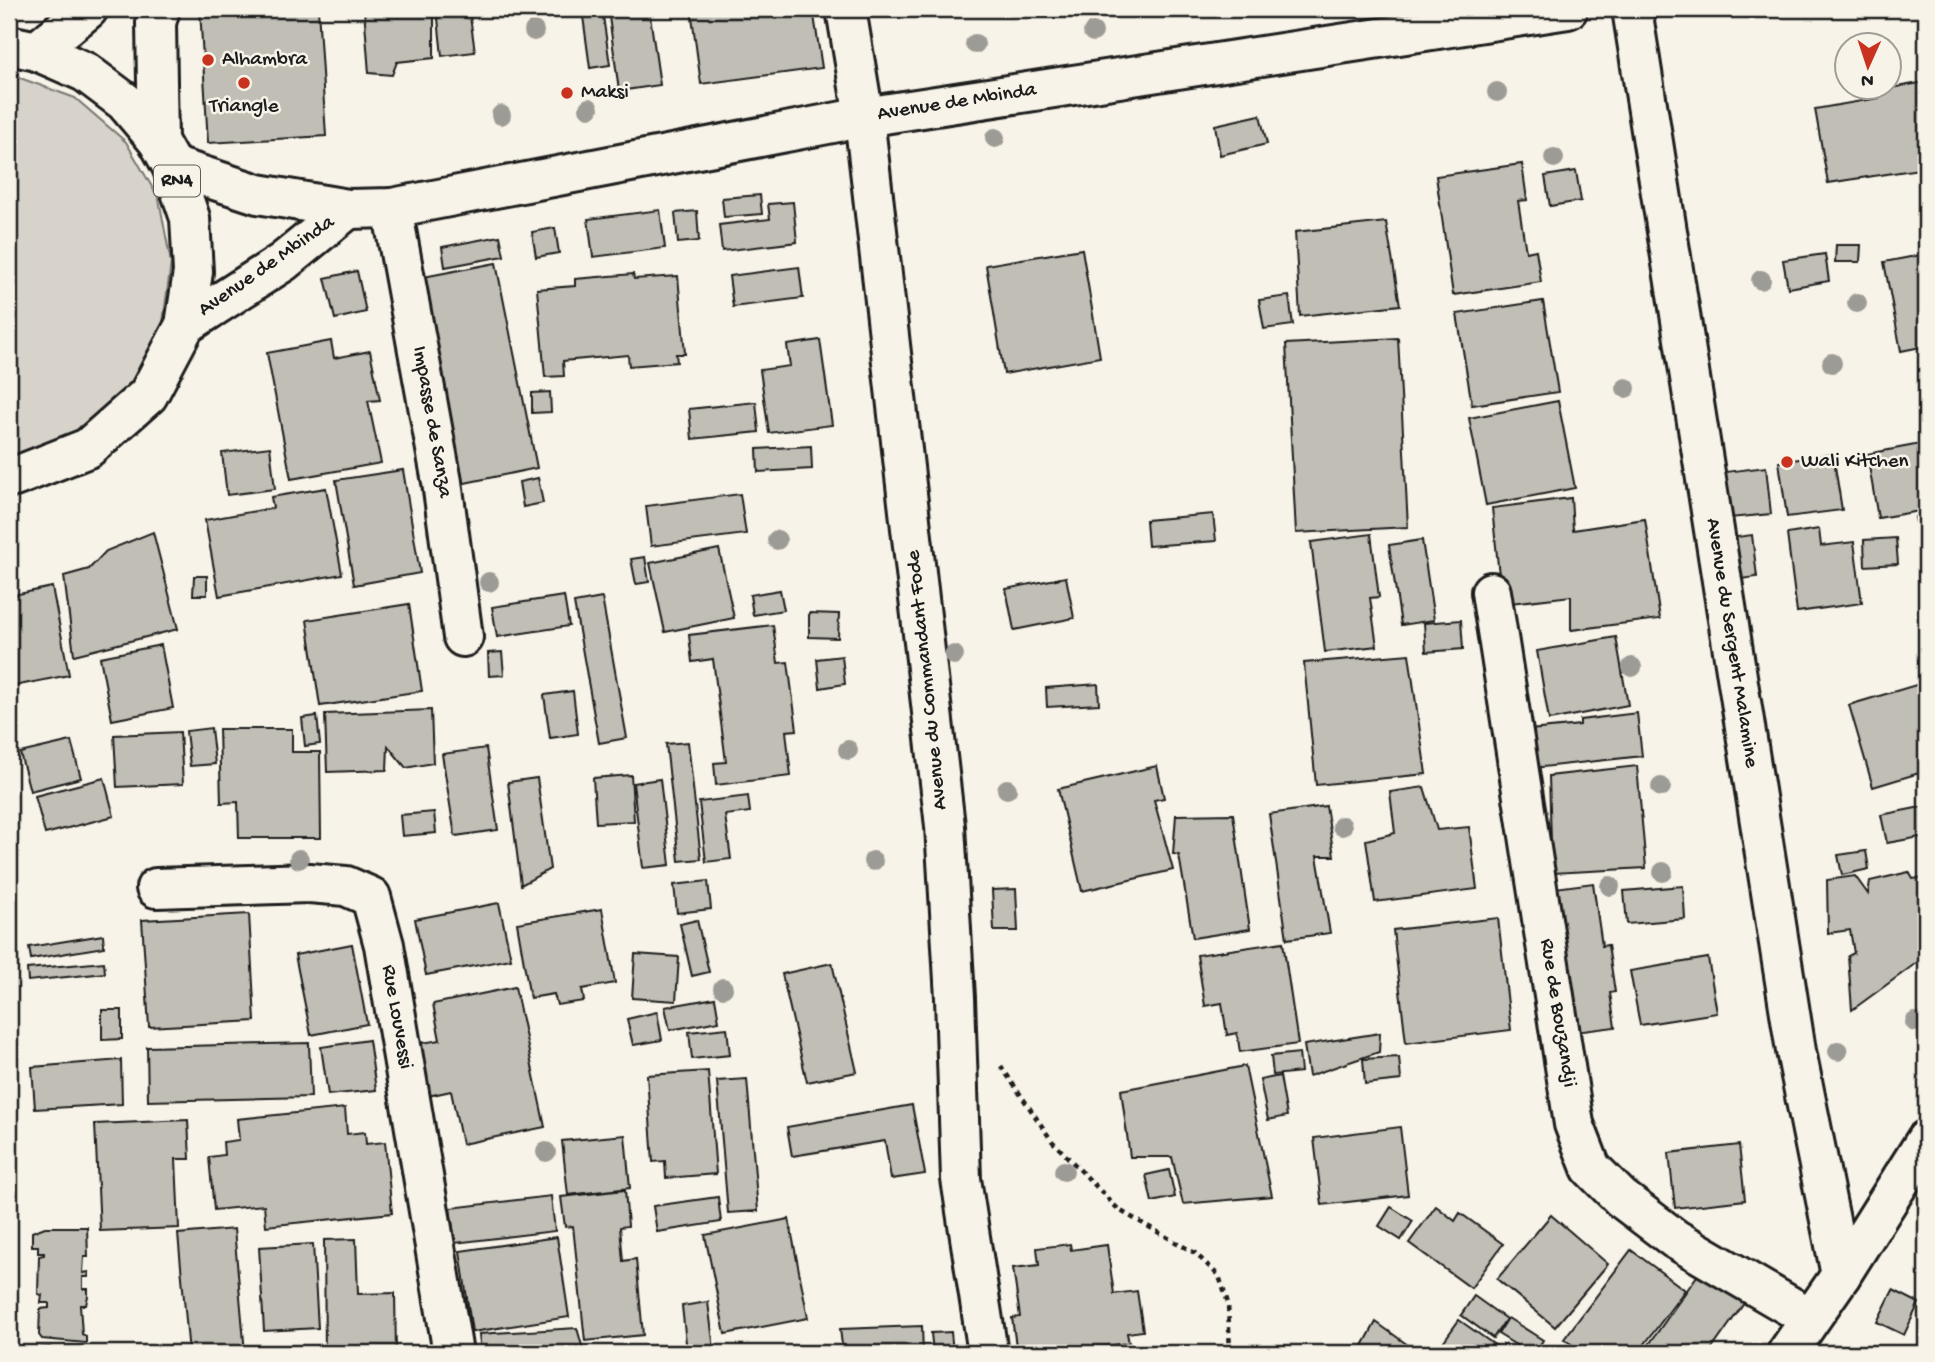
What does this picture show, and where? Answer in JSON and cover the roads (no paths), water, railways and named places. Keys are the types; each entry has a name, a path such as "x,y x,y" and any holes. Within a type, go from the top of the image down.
{"main road":[{"path":"23,48 88,9"},
{"path":"160,9 156,23 165,154"},
{"name":"Avenue du Commandant Fode","path":"846,9 864,117 945,826 956,998 961,1179 988,1353"},
{"name":"Avenue de Mbinda","path":"165,154 258,194 348,209 392,208 864,117 1569,9"},
{"name":"Avenue du Sergent Malamine","path":"1632,9 1796,1051 1841,1275"},
{"name":"RN4","path":"9,477 88,448 148,396 185,325 193,272 190,218 165,154 125,102 105,86 85,72 23,48"},
{"name":"Impasse de Sanza","path":"392,208 442,482 463,637"},
{"name":"Avenue de Mbinda","path":"185,325 283,262 348,209"},
{"name":"Rue de Bouzandji","path":"1491,592 1574,1124 1591,1168 1621,1198 1675,1239 1810,1318"},
{"name":"Rue Louvessi","path":"156,888 309,883 346,887 371,897 384,945 453,1353"},
{"path":"1787,1353 1841,1275 1926,1140"}],"place":[{"name":"Alhambra","path":"208,60"},
{"name":"Triangle","path":"244,83"},
{"name":"Maksi","path":"567,93"},
{"name":"Wali Kitchen","path":"1787,462"}]}
